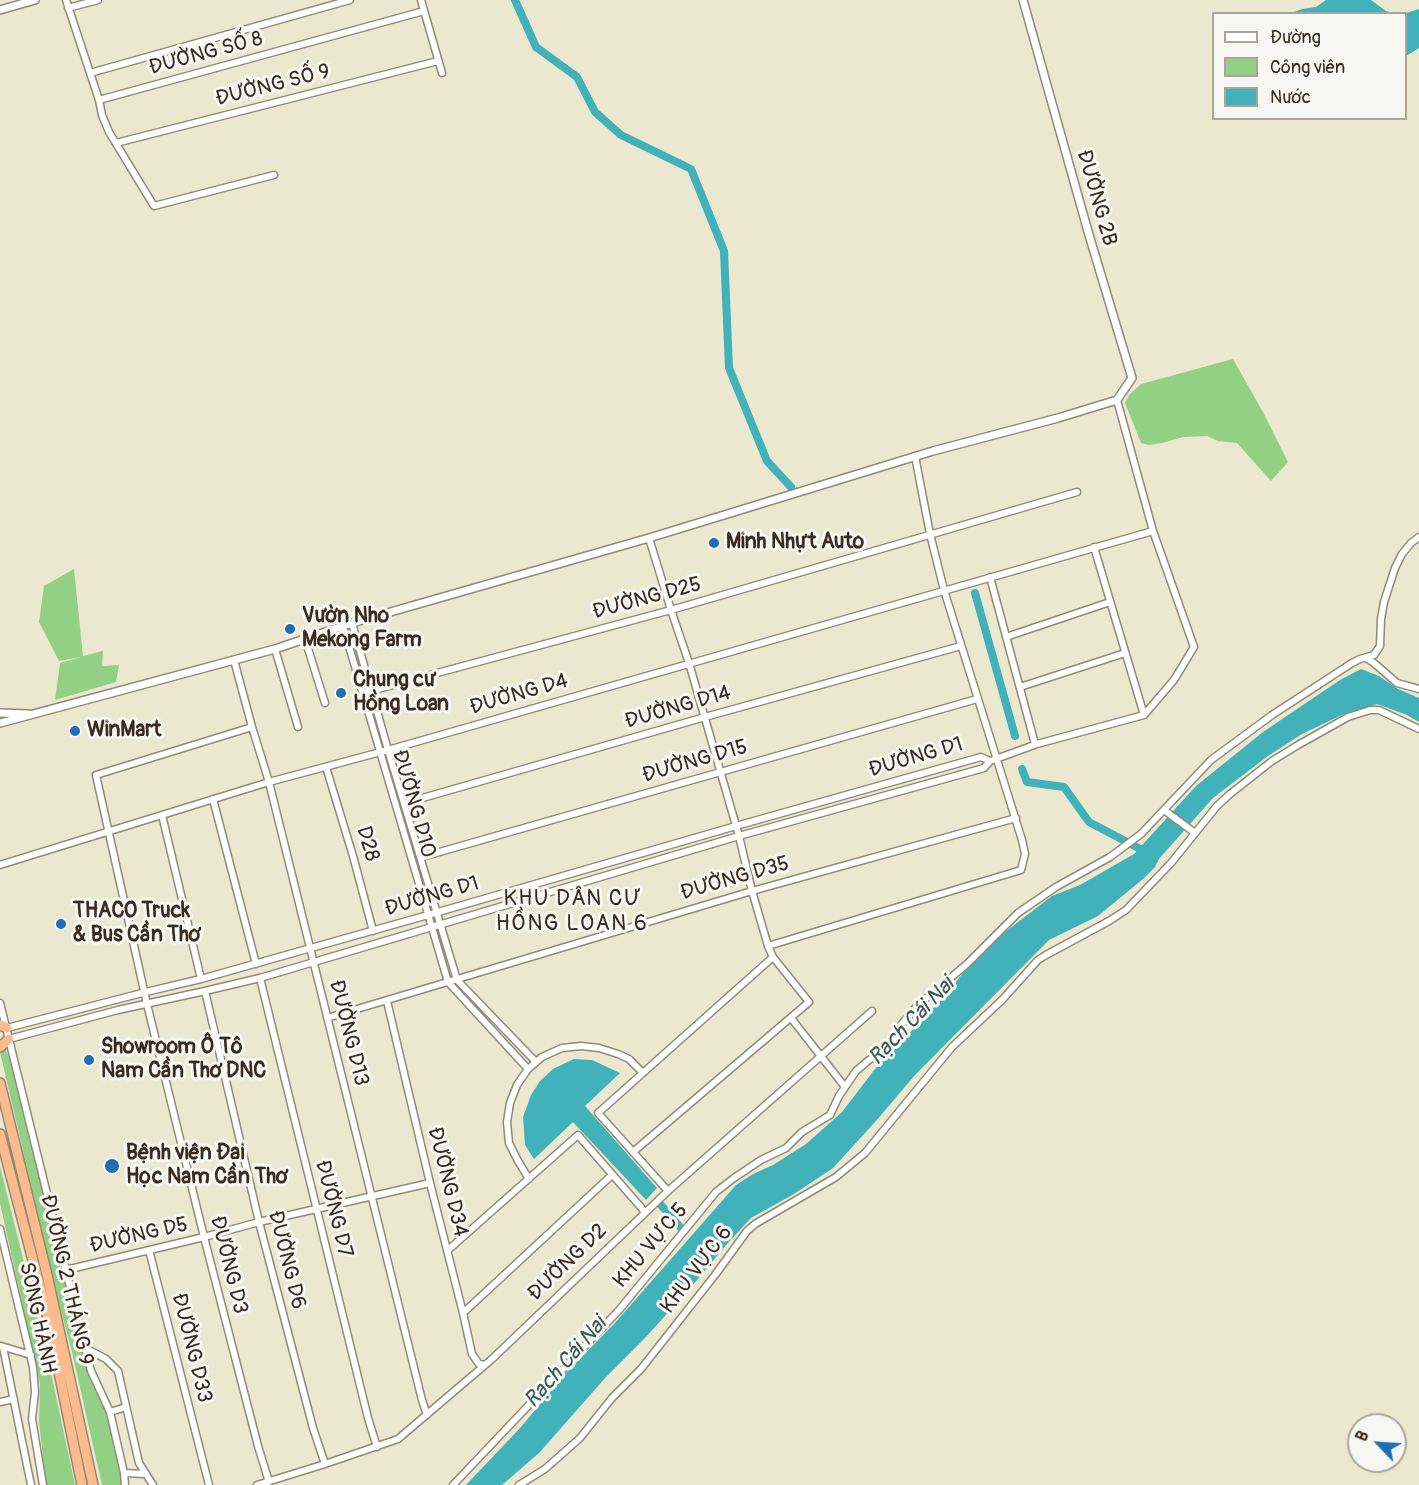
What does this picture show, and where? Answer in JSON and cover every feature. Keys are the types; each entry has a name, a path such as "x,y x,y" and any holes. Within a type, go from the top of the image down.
{"highway":[{"path":"0,1047 9,1039"},
{"name":"ĐƯỜNG 2 THÁNG 9","path":"0,1083 48,1275 93,1485"},
{"name":"ĐƯỜNG 2 THÁNG 9","path":"0,1134 48,1318 82,1485"}],"street":[{"path":"0,10 21,2 35,0"},
{"path":"66,0 109,132 154,206 274,175"},
{"path":"68,8 98,0"},
{"path":"90,72 350,0"},
{"path":"421,0 442,73"},
{"name":"ĐƯỜNG 2B","path":"1023,0 1132,378 1117,400"},
{"name":"ĐƯỜNG SỐ 8","path":"99,100 424,11"},
{"name":"ĐƯỜNG SỐ 9","path":"116,143 438,61"},
{"path":"0,723 274,649 352,623 649,538 915,456 1117,400 1153,531 1194,647 1174,680 1144,715 1035,744 993,759"},
{"path":"768,946 1021,870 1025,854 1022,840 993,759 944,590 930,534 915,456"},
{"name":"ĐƯỜNG D25","path":"363,693 671,610 1077,492"},
{"name":"ĐƯỜNG D4","path":"0,865 269,782 385,751 1153,531"},
{"path":"1366,658 1374,656 1380,646 1384,602 1395,568 1402,554 1419,537"},
{"path":"633,1152 809,1002 773,957 768,946 752,891 740,836 649,538"},
{"path":"1094,547 1144,715"},
{"path":"990,577 1035,744"},
{"path":"1006,637 1110,602"},
{"name":"ĐƯỜNG D10","path":"352,623 372,690 385,751 448,982 528,1069"},
{"name":"ĐƯỜNG D10","path":"343,626 363,693 405,803 457,980 536,1062"},
{"path":"305,639 325,703"},
{"name":"ĐƯỜNG D14","path":"405,803 962,646"},
{"path":"274,649 298,727"},
{"path":"1020,687 1125,653"},
{"path":"1366,658 1397,683 1419,689"},
{"name":"KHU VỰC 5","path":"453,1485 620,1309 716,1192 760,1161 786,1148 802,1132 830,1115 839,1096 856,1071 884,1051 895,1040 902,1024 917,1006 968,964 1018,913 1056,887 1110,857 1141,834 1167,812 1211,760 1272,715 1353,663 1366,658"},
{"name":"ĐƯỜNG D13","path":"234,660 269,782 427,1415"},
{"name":"ĐƯỜNG D15","path":"422,857 977,699"},
{"name":"KHU VỰC 6","path":"519,1485 545,1469 580,1438 612,1398 641,1369 747,1231 755,1224 836,1177 865,1153 944,1056 1002,1000 1038,960 1126,910 1171,863 1193,831 1230,794 1272,761 1348,717 1370,710 1379,710 1419,729"},
{"path":"0,713 37,714"},
{"name":"ĐƯỜNG D3","path":"252,727 96,775 147,1004 204,1237 269,1482"},
{"name":"ĐƯỜNG D1","path":"3,1027 201,979 736,826 981,758 993,759"},
{"name":"ĐƯỜNG D1","path":"9,1039 118,1010 260,978 740,836 984,768 993,759"},
{"name":"D28","path":"326,767 373,931"},
{"path":"213,799 256,964"},
{"path":"1167,812 1193,831"},
{"path":"162,815 201,979"},
{"name":"ĐƯỜNG D35","path":"327,1018 752,891 1016,818"},
{"path":"668,1191 598,1113 773,957"},
{"name":"ĐƯỜNG D7","path":"260,978 376,1447"},
{"name":"ĐƯỜNG D6","path":"205,991 259,1222 313,1428 325,1464"},
{"name":"ĐƯỜNG D34","path":"387,1001 472,1354 479,1364 485,1365"},
{"path":"0,1003 3,1027 9,1039 85,1348 92,1371 110,1412 125,1485"},
{"name":"ĐƯỜNG D2","path":"257,1485 398,1439 485,1365 645,1212 872,1011"},
{"path":"791,1018 845,1087"},
{"path":"530,1179 509,1143 507,1122 510,1103 517,1085 528,1069 562,1048 581,1046 599,1047 618,1054 629,1059 643,1073"},
{"path":"447,1251 578,1135 645,1212"},
{"path":"463,1313 612,1175"},
{"name":"ĐƯỜNG D5","path":"66,1270 429,1183"},
{"name":"SONG HÀNH","path":"0,1229 33,1367 35,1392 32,1419 42,1485"},
{"name":"ĐƯỜNG D33","path":"149,1250 210,1485"},
{"path":"31,1355 2,1346 31,1485"},
{"path":"85,1348 106,1359 118,1371 139,1463 153,1485"},
{"path":"0,1402 14,1399"},
{"path":"110,1412 126,1407"},
{"path":"124,1473 146,1474"}],"green space":[{"path":"1233,359 1288,462 1271,481 1237,443 1218,441 1207,436 1183,437 1149,445 1141,443 1125,403 1129,395 1141,384"},
{"path":"74,569 83,656 103,651 102,666 119,665 116,682 55,700 60,663 81,657 59,661 39,622 44,586"},
{"path":"6,1050 9,1057 89,1378 108,1417 122,1485 102,1485 0,1052"},
{"path":"0,1166 48,1359 75,1485 46,1485 39,1422 40,1384 0,1203"}],"water":[{"path":"1326,0 1371,0 1390,12 1294,12 1316,7"},
{"path":"1419,9 1419,48 1407,55 1407,13"},
{"name":"Rạch Cái Nai","path":"1361,669 1419,698 1419,722 1377,704 1344,714 1302,734 1268,756 1213,798 1143,879 1098,916 1049,940 915,1075 833,1168 794,1194 751,1218 539,1453 502,1485 466,1485 521,1427 566,1373 614,1324 736,1185 806,1144 842,1112 875,1069 944,997 967,968 1005,932 1052,896 1080,885 1134,854 1196,786 1263,732 1340,680"},
{"path":"574,1059 592,1060 620,1073 585,1106 657,1188 646,1200 573,1122 534,1159 525,1145 523,1117 531,1095 540,1081 553,1069"}],"waterway":[{"path":"515,0 536,47 577,77 595,112 621,135 691,169 724,251 729,368 767,461 791,487"},
{"path":"975,593 1015,736"},
{"path":"1022,769 1027,782 1064,787 1089,822 1146,852"},
{"path":"661,1205 680,1227"}],"place":[{"name":"Minh Nhựt Auto","path":"714,543"},
{"name":"Vườn Nho Mekong Farm","path":"290,629"},
{"name":"Chung cư Hồng Loan","path":"341,693"},
{"name":"WinMart","path":"75,731"},
{"name":"THACO Truck & Bus Cần Thơ","path":"61,924"},
{"name":"Showroom Ô Tô Nam Cần Thơ DNC","path":"89,1060"},
{"name":"Bệnh viện Đại Học Nam Cần Thơ","path":"112,1166"}],"district":[{"name":"KHU DÂN CƯ HỒNG LOAN 6","path":"572,912"}]}
